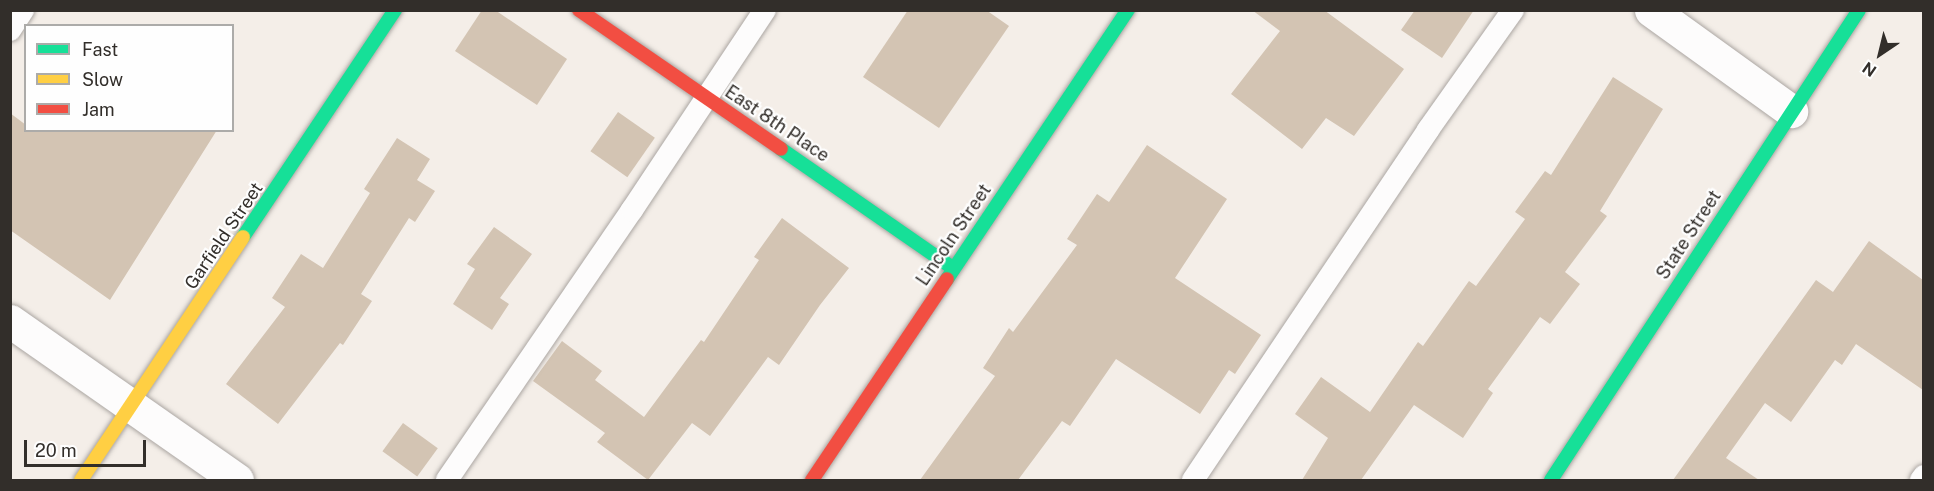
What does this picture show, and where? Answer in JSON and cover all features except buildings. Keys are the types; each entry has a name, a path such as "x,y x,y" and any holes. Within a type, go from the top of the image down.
{"street":[{"name":"Garfield Street","path":"81,480 395,10"},
{"name":"East 8th Place","path":"579,10 953,268"},
{"name":"Lincoln Street","path":"812,480 1128,10"},
{"path":"1651,10 1791,111"},
{"name":"State Street","path":"1551,480 1859,10"},
{"path":"10,321 237,480"}],"lane":[{"path":"10,30 23,10"},
{"path":"447,480 765,10"},
{"path":"1193,480 1415,149 1514,10"}],"traffic: fast":[{"path":"243,237 395,10"},
{"path":"947,279 1128,10"},
{"path":"1551,480 1859,10"},
{"path":"781,149 953,268"}],"traffic: slow":[{"path":"81,480 243,237"}],"traffic: jam":[{"path":"579,10 781,149"},
{"path":"812,480 947,279"}]}
